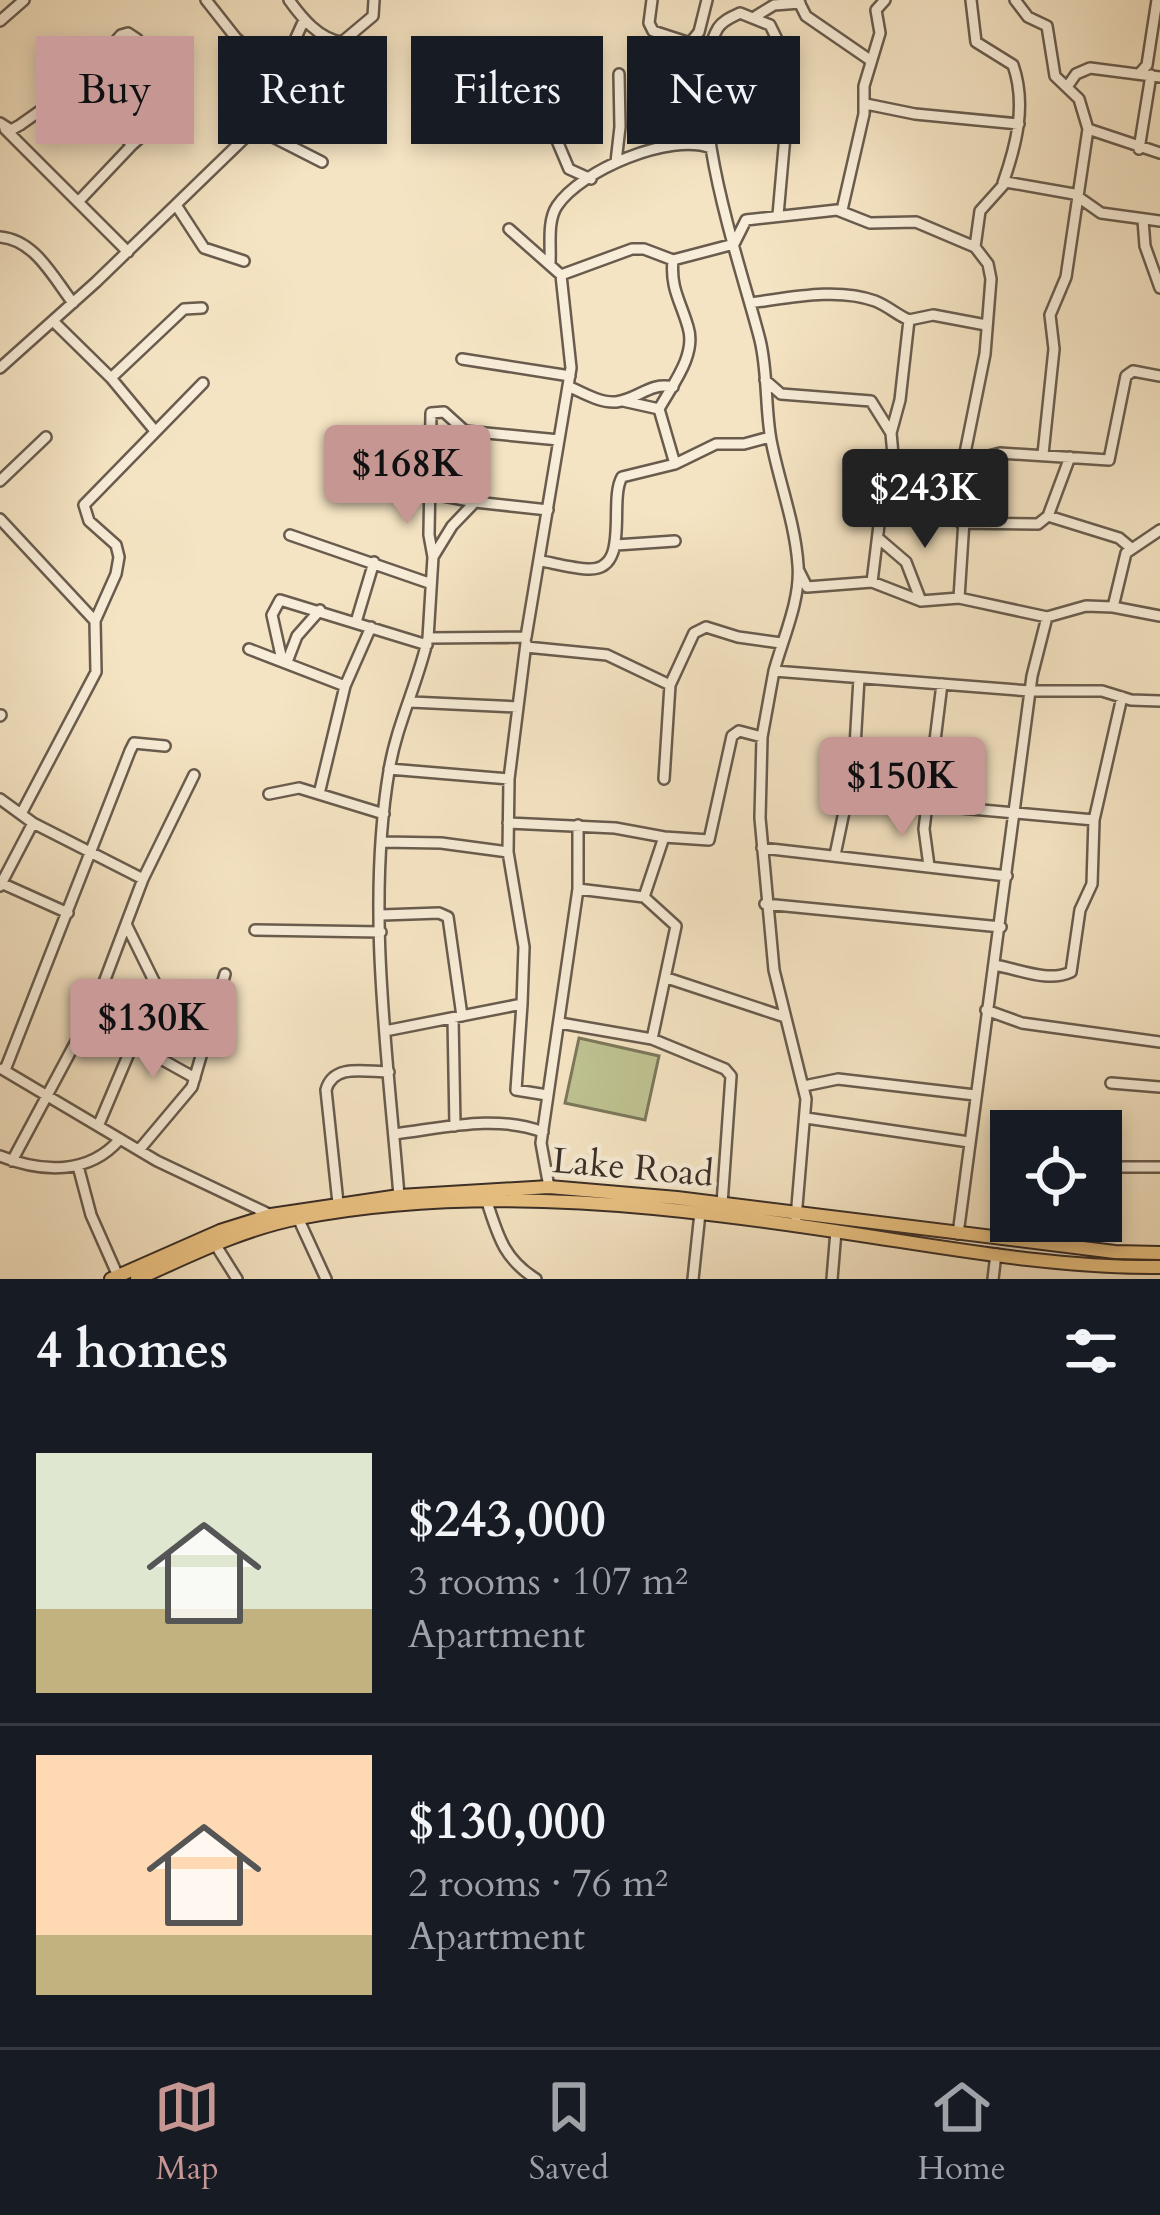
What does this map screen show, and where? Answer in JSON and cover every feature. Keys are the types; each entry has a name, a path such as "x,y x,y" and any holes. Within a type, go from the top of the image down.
{"main road":[{"name":"Lake Road","path":"115,1278 220,1231 271,1215 399,1196 549,1187 722,1204 836,1232 1126,1273 1160,1267"},
{"name":"Lake Road","path":"145,1277 215,1244 298,1218 548,1200 1160,1253"}],"street":[{"path":"0,21 24,0"},
{"path":"206,0 234,36"},
{"path":"289,0 329,40 342,42 373,16 374,0"},
{"path":"652,0 650,27 666,36"},
{"path":"696,36 707,0"},
{"path":"842,210 866,104 864,86 880,34 876,10 884,0"},
{"path":"971,0 976,42 1016,69 1018,124 1003,184 980,211 975,247"},
{"path":"1015,0 1028,16 1047,26 1054,71 1083,106 1088,129 1066,277 1050,315 1054,349 1043,454"},
{"path":"1139,148 1157,0"},
{"path":"756,16 774,4 802,2 806,16 870,60"},
{"path":"705,13 718,28"},
{"path":"716,36 718,28 740,13 756,16 770,26 791,68 778,215"},
{"path":"297,36 304,20"},
{"path":"1067,87 1076,74 1090,68 1150,75"},
{"path":"616,162 619,74"},
{"path":"866,104 914,114 1018,124"},
{"path":"2,126 20,125 36,114"},
{"path":"2,126 128,252"},
{"path":"1088,129 1160,153"},
{"path":"550,262 556,208 591,178 616,162 675,143 698,142 711,148"},
{"path":"0,368 239,144"},
{"path":"287,144 322,162"},
{"path":"558,144 569,170 591,178"},
{"path":"711,144 761,346 770,437 794,523 799,571 761,737 765,904 785,1017 804,1086 806,1118 795,1220"},
{"path":"78,202 132,145"},
{"path":"1003,184 1078,196 1101,213 1160,221"},
{"path":"722,197 746,220"},
{"path":"176,205 204,248 244,261"},
{"path":"746,220 842,210 870,223 916,222 975,247 990,272 986,354 965,453 959,598"},
{"path":"561,275 639,248 674,260 734,244 746,220"},
{"path":"1143,220 1144,246 1160,288"},
{"path":"509,229 561,275 569,381 509,778 508,853 524,947 516,1090 548,1095"},
{"path":"0,237 19,239 33,251 73,303"},
{"path":"659,409 674,387 690,334 673,292 674,260"},
{"path":"750,303 858,296 909,320 933,315 986,326"},
{"path":"111,378 184,309 202,308"},
{"path":"872,582 894,466 891,434 909,320"},
{"path":"53,321 111,378 154,430"},
{"path":"462,359 569,381 599,400 659,409"},
{"path":"967,474 989,455 1109,460 1126,376 1133,371 1160,376"},
{"path":"765,380 781,394 871,400 891,434"},
{"path":"21,814 96,672 95,621 116,574 116,545 89,521 84,505 203,383"},
{"path":"622,401 653,386 674,387"},
{"path":"766,408 781,394"},
{"path":"659,409 675,464"},
{"path":"399,1196 385,1031 382,842 389,769 428,642 433,557 429,428 434,410 444,412 465,431 560,440"},
{"path":"0,481 46,437"},
{"path":"542,561 591,569 605,564 616,545 619,481 646,469 675,464 716,444 770,437"},
{"path":"961,524 1038,524 1048,516 1070,457"},
{"path":"391,486 548,510"},
{"path":"433,557 452,526 475,502"},
{"path":"1048,516 1119,538 1131,548"},
{"path":"0,519 95,621"},
{"path":"1113,607 1124,556 1160,530"},
{"path":"290,535 429,583"},
{"path":"878,538 906,562 921,602"},
{"path":"616,545 675,541"},
{"path":"356,622 374,562"},
{"path":"799,571 807,587"},
{"path":"794,599 807,587 872,582 921,602 959,598 1046,617 1086,606 1160,616"},
{"path":"285,661 272,615 279,600 428,642 526,642 607,655 670,685"},
{"path":"285,661 297,636 320,610"},
{"path":"1025,614 1039,637"},
{"path":"958,1234 1030,691 1046,617"},
{"path":"319,794 345,686 371,628"},
{"path":"664,779 670,685 689,640 700,628 781,643"},
{"path":"249,649 345,686"},
{"path":"774,671 1030,691 1102,691 1160,700"},
{"path":"835,855 854,764 859,678"},
{"path":"929,866 924,849 927,806 942,684"},
{"path":"994,965 1041,976 1065,976 1071,971 1080,910 1092,884 1094,820 1122,697"},
{"path":"411,702 518,707"},
{"path":"508,823 578,825 710,840 732,736 739,731 761,737"},
{"path":"165,746 134,743 2,1068 139,1150 271,1215"},
{"path":"389,769 509,778"},
{"path":"12,1161 95,1006 143,879 194,775"},
{"path":"269,794 299,788 384,814"},
{"path":"0,799 34,823 143,879"},
{"path":"927,806 1094,820"},
{"path":"34,823 1,885 68,913"},
{"path":"549,1187 542,1132 578,889 578,825"},
{"path":"644,897 664,838"},
{"path":"382,842 441,843 508,853"},
{"path":"762,848 1006,876"},
{"path":"578,889 644,897 676,926 652,1039"},
{"path":"765,904 1001,927"},
{"path":"382,915 448,916 458,1017 455,1126"},
{"path":"99,1124 155,997 156,979 127,926"},
{"path":"255,930 381,932"},
{"path":"139,1150 184,1100 195,1078 225,974"},
{"path":"667,977 785,1017"},
{"path":"385,1031 522,1004"},
{"path":"95,1006 142,1027"},
{"path":"986,1010 1036,1025 1160,1042"},
{"path":"560,1023 652,1039 731,1076 722,1204"},
{"path":"134,1044 195,1078"},
{"path":"338,1203 326,1090 329,1079 338,1072 389,1072"},
{"path":"804,1086 838,1079 975,1095"},
{"path":"1111,1083 1160,1088"},
{"path":"806,1118 969,1142"},
{"path":"394,1134 512,1123 542,1132"},
{"path":"0,1156 34,1168 78,1166 100,1159 120,1139"},
{"path":"1122,1165 1160,1167"},
{"path":"78,1166 115,1278"},
{"path":"488,1202 502,1247 514,1266 536,1279"},
{"path":"693,1279 700,1213"},
{"path":"298,1218 326,1279"},
{"path":"832,1279 836,1232"},
{"path":"215,1244 237,1279"},
{"path":"993,1279 996,1254"}],"green space":[{"path":"579,1038 659,1056 645,1120 565,1103"}]}
